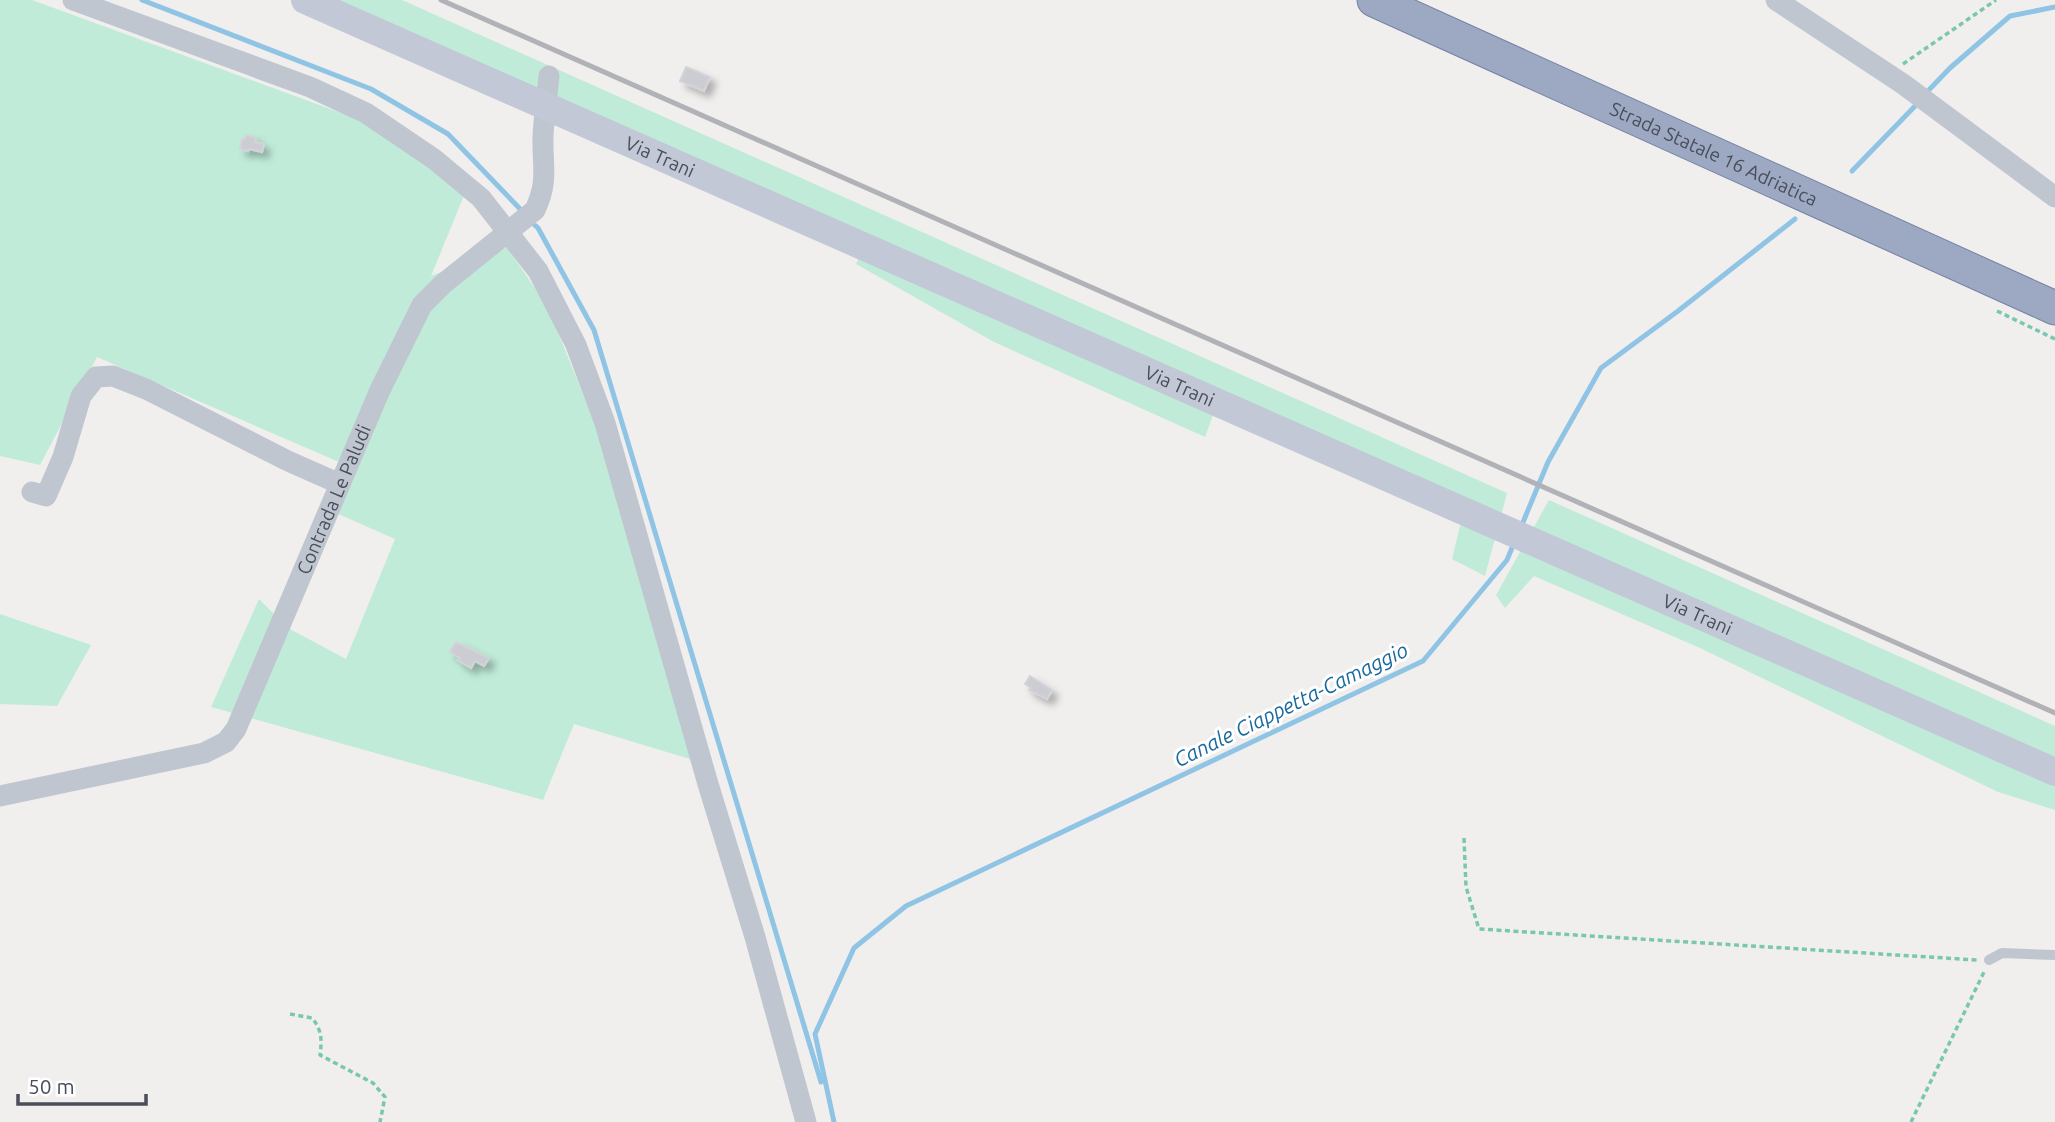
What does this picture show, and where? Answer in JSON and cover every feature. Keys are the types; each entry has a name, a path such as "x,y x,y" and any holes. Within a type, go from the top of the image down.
{"highway":[{"name":"Strada Statale 16 Adriatica","path":"1374,0 2055,308"},
{"name":"Strada Statale 16 Adriatica","path":"1417,0 2055,289"}],"main road":[{"name":"Via Trani","path":"305,0 2055,772"}],"street":[{"path":"73,0 310,87 366,113 443,166 481,198 521,221 538,271 576,345 606,423 806,1122"},
{"path":"1776,0 1896,79 2055,197"},
{"path":"521,221 543,194 546,176 543,134 549,76"},
{"name":"Contrada Le Paludi","path":"0,796 204,753 226,742 236,729 380,390 422,305 443,284 521,221"},
{"path":"32,492 46,496 63,457 81,396 96,377 113,376 340,484"}],"lane":[{"path":"1989,961 2002,953 2055,955"}],"path":[{"path":"1896,79 1996,0"},
{"path":"1464,838 1466,887 1479,929 1989,961 1911,1122"},
{"path":"290,1014 312,1018 320,1027 320,1055 373,1083 385,1097 380,1122"}],"green space":[{"path":"0,0 32,0 366,122 465,193 431,276 507,247 548,308 596,426 693,760 574,724 543,800 211,707 259,599 288,628 346,659 395,539 336,513 355,469 97,357 40,465 0,456"},
{"path":"332,0 402,0 1507,493 1485,576 1452,559 1460,526 1471,503 1220,396 1205,437 994,342 856,264 869,236"},
{"path":"1549,500 2055,726 2055,810 1998,792 1700,648 1534,576 1505,608 1496,595"},
{"path":"0,614 91,645 57,706 0,704"}],"building":[{"path":"686,67 710,77 704,91 680,81"},
{"path":"246,135 256,138 255,142 264,144 262,152 240,149 242,139 245,139"},
{"path":"456,642 489,658 484,666 475,661 471,668 458,660 460,658 450,652"},
{"path":"1030,676 1052,690 1047,699 1029,690 1031,688 1025,684"}],"waterway":[{"path":"142,0 371,89 448,134 523,212"},
{"name":"Canale Ciappetta-Camaggio","path":"1925,94 1950,68 2010,16 2055,7"},
{"name":"Canale Ciappetta-Camaggio","path":"1852,171 1919,102"},
{"name":"Canale Ciappetta-Camaggio","path":"1521,527 1548,462 1601,368 1795,219"},
{"path":"529,220 538,228 594,330 821,1082"},
{"name":"Canale Ciappetta-Camaggio","path":"834,1122 815,1034 854,948 906,906 1423,661 1507,560 1514,543"}],"railway":[{"path":"441,0 2055,713"}]}
